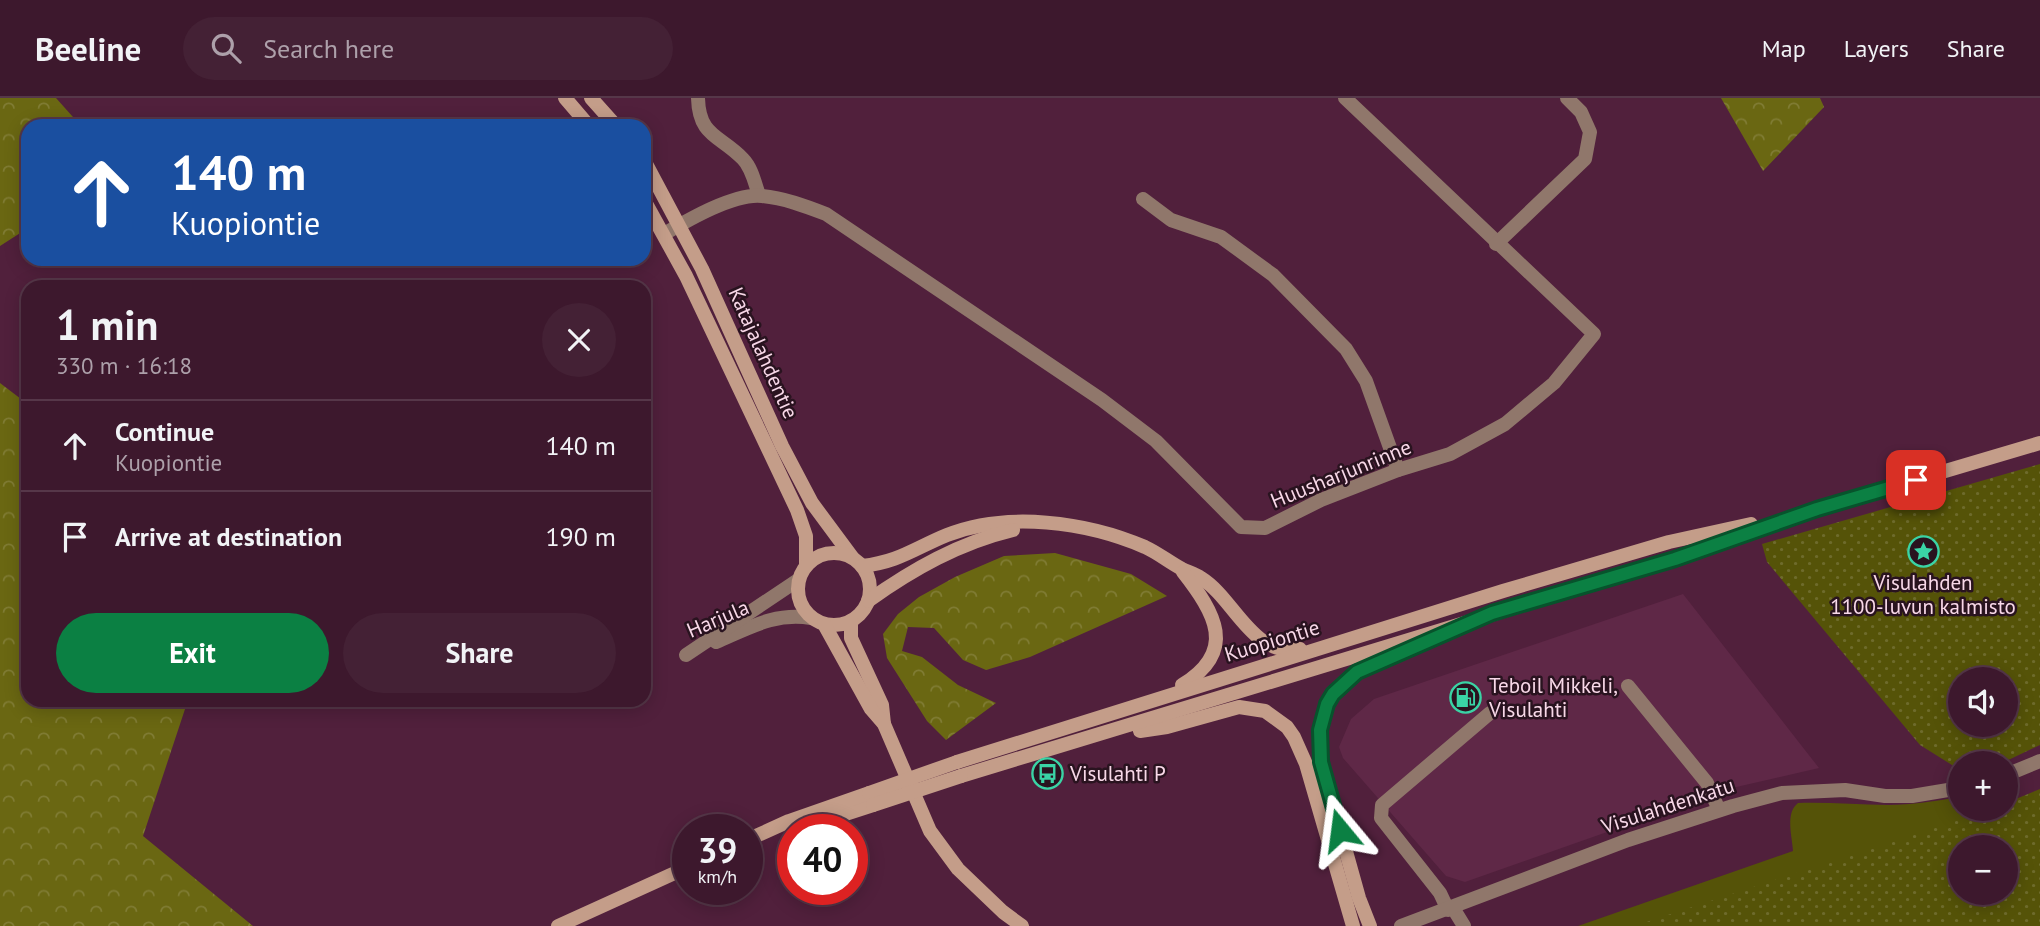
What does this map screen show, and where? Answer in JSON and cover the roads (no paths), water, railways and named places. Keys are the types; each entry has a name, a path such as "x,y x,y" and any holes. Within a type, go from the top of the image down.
{"street":[{"path":"565,98 583,119"},
{"path":"591,98 610,119"},
{"path":"698,98 699,115 708,131 745,160 759,195"},
{"name":"Huusharjunrinne","path":"664,234 697,215 733,201 759,195 800,204 826,214 1102,400 1156,442 1241,527 1265,528 1321,500 1398,470 1450,454 1504,424 1555,383 1594,334 1345,98"},
{"path":"1496,244 1585,159 1590,132 1581,112 1567,98"},
{"name":"Katajalahdentie","path":"651,173 680,225 782,446 812,503 857,562"},
{"path":"1143,198 1171,220 1221,237 1273,275 1346,349 1366,381 1398,470"},
{"name":"Katajalahdentie","path":"651,212 797,510 806,536 806,565"},
{"name":"Kuopiontie","path":"959,769 1087,739 1675,559 1817,509 2040,443"},
{"name":"Kuopiontie","path":"834,814 1086,721 1669,542 1817,509"},
{"path":"884,724 871,709 818,621 802,607 797,594 798,580 806,565 820,555 836,552 857,562 883,564 908,555 947,535 981,525 1014,522 1062,524 1104,532 1148,549 1202,578 1254,635 1275,648 1294,650 1357,637"},
{"path":"868,601 943,553 988,536 1039,524"},
{"path":"818,621 838,625 851,621 861,613 868,601 870,589 869,577 857,562"},
{"path":"1086,721 1183,685 1209,664 1216,638 1214,624 1208,607 1180,568"},
{"name":"Harjula","path":"798,580 686,655 776,617 793,615 818,621"},
{"path":"1370,926 1359,898 1321,762 1320,730 1327,704 1333,694 1357,672 1492,613"},
{"path":"851,621 851,638 882,705 884,724 930,831 958,869 1003,912 1022,926"},
{"path":"1628,686 1707,783 1719,810"},
{"path":"1087,739 1167,727 1239,707 1265,711 1276,717 1294,737 1306,764 1353,926"},
{"path":"1464,926 1381,818 1382,805 1490,713"},
{"path":"2018,770 2040,761"},
{"name":"Visulahdenkatu","path":"1401,926 1628,840 1719,810 1782,793 1845,790 1885,796 1912,796 1948,790"},
{"name":"Kuopiontie","path":"763,835 789,821 871,799"},
{"path":"558,926 672,874"}],"place":[{"name":"Visulahden 1100-luvun kalmisto","path":"1923,551"},
{"name":"Teboil Mikkeli, Visulahti","path":"1466,698"},
{"name":"Visulahti P","path":"1047,774"}]}
